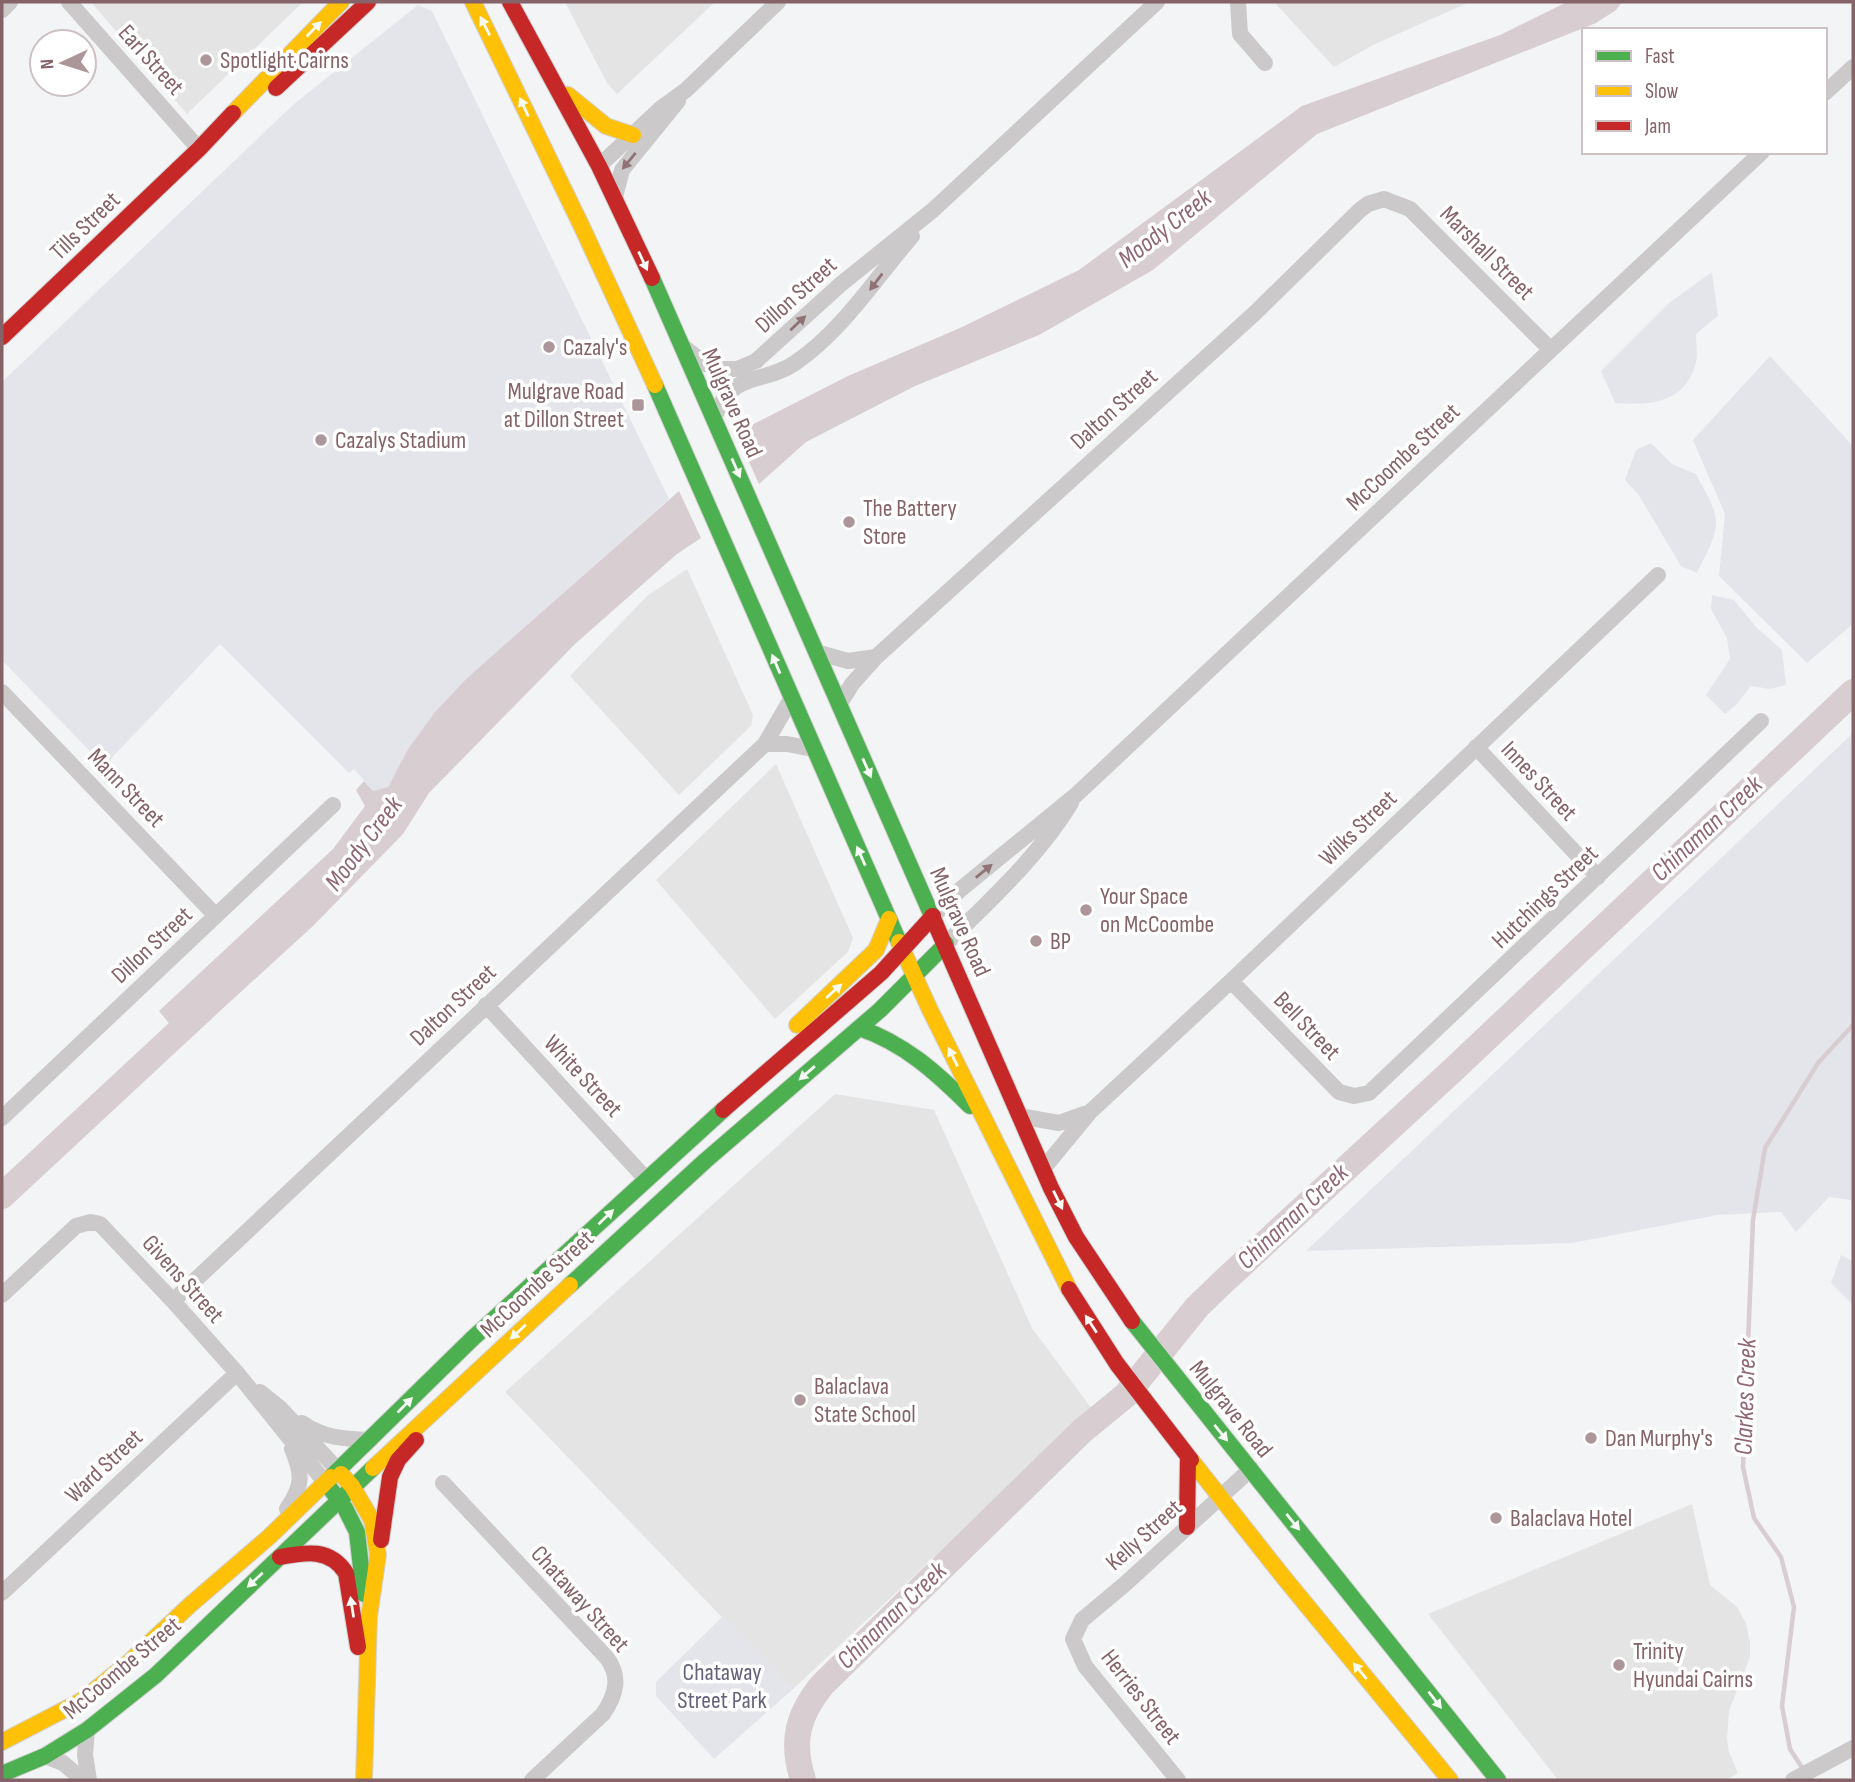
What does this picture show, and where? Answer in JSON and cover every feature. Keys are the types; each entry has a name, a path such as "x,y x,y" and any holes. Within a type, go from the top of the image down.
{"main road":[{"name":"Tills Street","path":"2,337 199,149 341,2"},
{"name":"Tills Street","path":"199,149 267,96 368,2"},
{"path":"473,2 686,455 889,919 982,1118 1060,1274 1125,1373 1188,1457 1450,1780"},
{"name":"Mulgrave Road","path":"510,2 557,85 615,199 1062,1209 1093,1263 1149,1342 1498,1780"},
{"path":"557,85 604,125 633,135"},
{"path":"567,197 599,166"},
{"name":"McCoombe Street","path":"2,1742 57,1716 105,1683 268,1537 472,1339 646,1179 876,978 933,916"},
{"path":"777,1062 788,1032 876,950 889,919"},
{"name":"McCoombe Street","path":"2,1774 45,1755 87,1730 156,1675 470,1376 705,1161 859,1028 946,944"},
{"path":"859,1028 880,1035 915,1055 982,1118"},
{"path":"364,1780 369,1617 388,1489 394,1467 470,1376"},
{"path":"1187,1527 1188,1457"},
{"path":"337,1469 352,1486 372,1520 378,1555"},
{"path":"324,1481 351,1516 358,1536 362,1585 369,1617"},
{"path":"280,1557 311,1550 322,1552 342,1564 346,1573 367,1699"}],"street":[{"path":"2,10 10,2"},
{"name":"Earl Street","path":"69,2 199,149"},
{"path":"599,166 660,109 686,90 778,2"},
{"name":"Dillon Street","path":"681,344 706,364 731,370 756,362 841,284 933,210 1157,2"},
{"path":"1238,2 1240,34 1265,63"},
{"path":"1827,91 1853,67"},
{"path":"615,199 621,170 666,118 686,90"},
{"name":"McCoombe Street","path":"933,916 961,889 1076,795 1760,154"},
{"name":"Marshall Street","path":"1384,200 1410,209 1426,223 1550,349"},
{"name":"Dalton Street","path":"839,705 852,684 876,657 1255,313 1340,227 1368,204 1384,200"},
{"name":"Dillon Street","path":"714,418 724,398 739,384 785,368 808,353 854,308 933,210"},
{"path":"773,347 774,358 785,368"},
{"name":"Wilks Street","path":"1043,1169 1090,1112 1658,575"},
{"path":"816,652 848,661 876,657"},
{"name":"Mann Street","path":"2,692 216,916"},
{"name":"Dalton Street","path":"173,1301 765,744 791,699"},
{"name":"Hutchings Street","path":"1354,1096 1365,1095 1374,1089 1761,721"},
{"path":"765,744 787,744 813,749"},
{"name":"Innes Street","path":"1476,747 1598,877"},
{"name":"McCoombe Street","path":"946,944 1010,880 1060,821 1076,795"},
{"name":"Dillon Street","path":"2,1118 333,805"},
{"name":"Bell Street","path":"1231,981 1337,1090 1354,1096"},
{"name":"White Street","path":"486,1005 646,1179"},
{"name":"Wilks Street","path":"1019,1116 1059,1123 1090,1112"},
{"name":"Givens Street","path":"2,1295 76,1226 91,1222 106,1228 237,1373 324,1481"},
{"name":"Givens Street","path":"237,1373 280,1408 322,1435 370,1440"},
{"name":"Ward Street","path":"2,1593 237,1373"},
{"name":"Givens Street","path":"280,1408 337,1469"},
{"name":"Givens Street","path":"268,1537 297,1494 300,1484 299,1466 288,1438"},
{"name":"Kelly Street","path":"1073,1639 1082,1620 1251,1469"},
{"name":"Chataway Street","path":"443,1483 607,1658 614,1670 616,1686 603,1714 532,1780"},
{"name":"Herries Street","path":"1073,1639 1085,1665 1178,1780"},
{"path":"87,1730 85,1755 89,1780"},
{"path":"1793,1780 1853,1748"},
{"path":"45,1755 63,1762 83,1780"}],"shaded area":[{"path":"91,2 303,2 187,114"},
{"path":"565,2 715,2 617,94 607,83"},
{"path":"1274,2 1470,2 1375,44 1334,67"},
{"path":"687,569 753,715 751,726 679,795 570,676 647,596"},
{"path":"776,764 853,938 848,952 775,1019 656,880"},
{"name":"Balaclava State School","path":"835,1094 934,1110 1032,1328 1092,1409 792,1690 505,1392"},
{"path":"1692,1504 1710,1585 1737,1607 1746,1623 1750,1642 1750,1657 1729,1711 1727,1739 1738,1773 1727,1780 1558,1780 1428,1614"}],"green space":[{"name":"Cazalys Stadium","path":"418,5 432,11 669,499 467,678 435,712 408,749 388,787 373,791 354,769 349,773 220,644 104,766 2,660 2,382 294,104"},
{"path":"1712,272 1718,316 1696,334 1696,362 1684,386 1675,394 1653,402 1615,403 1601,371 1669,303"},
{"path":"1770,356 1853,446 1853,624 1807,663 1719,576 1725,514 1693,440"},
{"path":"1651,443 1672,464 1696,474 1713,509 1716,521 1714,534 1697,573 1681,566 1638,494 1625,480 1636,450"},
{"path":"1712,595 1734,600 1756,627 1782,650 1786,685 1770,689 1751,686 1725,714 1706,695 1730,659 1727,638 1711,609"},
{"path":"1853,733 1853,1209 1851,1200 1829,1197 1796,1232 1781,1212 1717,1215 1572,1243 1306,1251"},
{"path":"1841,1255 1853,1261 1853,1305 1831,1283"},
{"name":"Chataway Street Park","path":"723,1616 792,1690 714,1759 656,1696 656,1682"}],"water":[{"path":"1567,2 1622,2 1616,10 1596,23 1317,134 1153,270 1039,335 915,386 806,442 759,484 736,433 848,376 960,328 1079,270 1302,106 1500,35"},
{"path":"679,491 701,538 677,554 575,644 429,793 403,834 313,926 185,1043 159,1011 333,849 365,806 356,790 364,781 373,791 388,787 408,749 435,712 467,678"}],"waterway":[{"name":"Chinaman Creek","path":"803,1780 797,1753 799,1730 807,1708 822,1685 1082,1431 1126,1395 1197,1307 1453,1070 1853,692"},
{"name":"Moody Creek","path":"2,1196 203,1009"},
{"name":"Clarkes Creek","path":"1810,1780 1790,1749 1782,1706 1794,1607 1781,1557 1754,1518 1743,1467 1753,1220 1765,1148 1818,1063 1853,1025"}],"traffic: fast":[{"path":"652,278 932,916"},
{"path":"655,385 899,942"},
{"path":"570,1285 705,1161 880,1010 946,944"},
{"path":"859,1028 891,1042 919,1060 970,1106"},
{"path":"331,1477 472,1339 723,1110"},
{"path":"1132,1321 1498,1780"},
{"path":"2,1774 45,1756 87,1730 156,1675 373,1468"},
{"path":"329,1487 345,1508 357,1532 364,1594"}],"traffic: slow":[{"path":"233,113 341,2"},
{"path":"473,2 655,385"},
{"path":"568,95 606,126 633,135"},
{"path":"797,1025 876,950 889,919"},
{"path":"899,942 1069,1289"},
{"path":"373,1468 570,1285"},
{"path":"1191,1460 1450,1780"},
{"path":"341,1474 352,1486 372,1520 378,1555 369,1617 364,1780"},
{"path":"2,1742 81,1701 127,1664 269,1537 331,1477"}],"traffic: jam":[{"path":"276,88 368,2"},
{"path":"510,2 599,166 652,278"},
{"path":"2,337 199,149 233,113"},
{"path":"932,916 1051,1188 1076,1237 1132,1321"},
{"path":"723,1110 881,973 933,916"},
{"path":"1069,1289 1117,1364 1191,1460"},
{"path":"381,1540 390,1477 398,1460 416,1440"},
{"path":"1187,1527 1188,1456"},
{"path":"280,1557 317,1554 333,1559 340,1565 346,1573 358,1647"}],"place":[{"name":"Spotlight Cairns","path":"206,60"},
{"name":"Cazaly's","path":"549,347"},
{"name":"Mulgrave Road at Dillon Street","path":"638,405"},
{"name":"Cazalys Stadium","path":"321,440"},
{"name":"The Battery Store","path":"849,522"},
{"name":"Your Space on McCoombe","path":"1086,910"},
{"name":"BP","path":"1036,941"},
{"name":"Balaclava State School","path":"800,1400"},
{"name":"Dan Murphy's","path":"1591,1438"},
{"name":"Balaclava Hotel","path":"1496,1518"},
{"name":"Trinity Hyundai Cairns","path":"1619,1665"}]}
